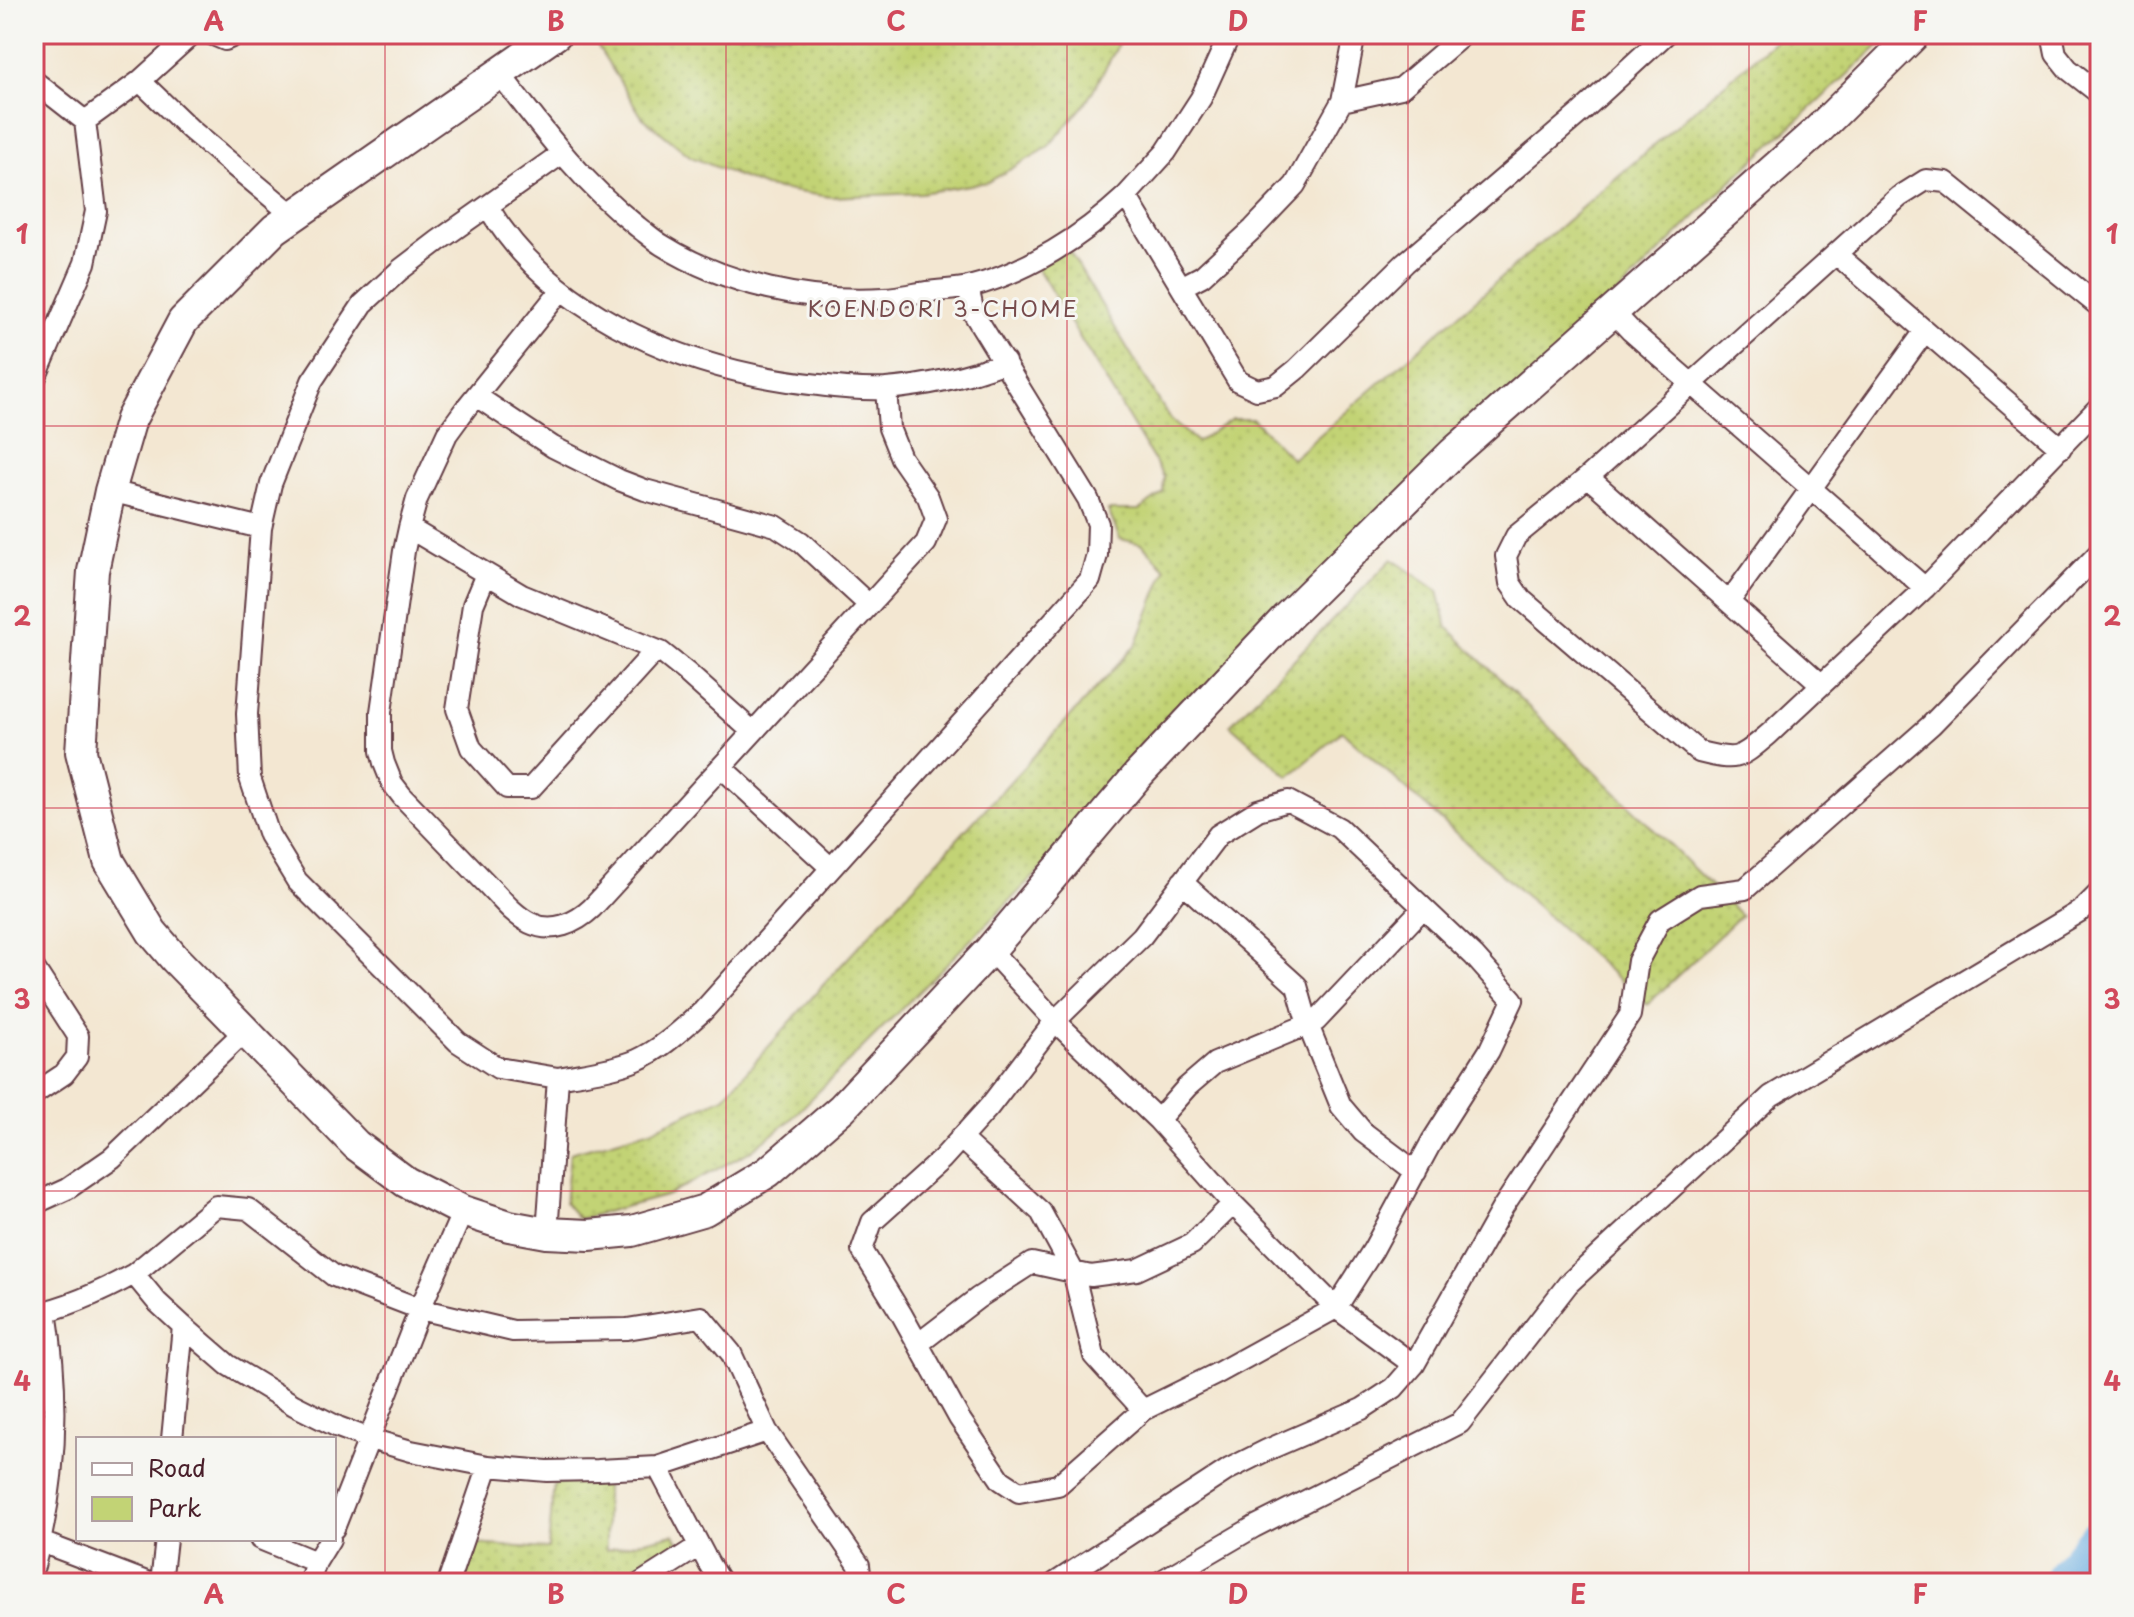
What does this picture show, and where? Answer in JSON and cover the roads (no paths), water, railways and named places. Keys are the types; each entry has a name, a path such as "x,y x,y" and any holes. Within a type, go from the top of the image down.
{"street":[{"path":"85,121 140,81 192,34"},
{"path":"211,34 225,40 238,34"},
{"path":"556,34 275,229 183,321 131,419 110,491 93,571 81,752 109,861 152,932 356,1145 406,1182 463,1211 509,1226 547,1233 589,1235 632,1231 705,1210 768,1172 842,1108 990,950 1138,775 1287,617 1453,453 1818,130 1915,34"},
{"path":"500,74 561,154 594,189 662,245 705,268 791,293 885,298 968,287 1010,272 1081,234 1105,216 1166,152 1201,98 1230,34"},
{"path":"1181,287 1202,276 1295,185 1342,101 1355,34"},
{"path":"1342,101 1401,88 1464,34"},
{"path":"1126,196 1238,381 1257,390 1276,386 1405,263 1580,113 1666,34"},
{"path":"2052,34 2056,54 2068,69 2100,94"},
{"path":"34,81 85,121 96,211 85,263 34,381"},
{"path":"140,81 191,130 294,216"},
{"path":"561,154 413,260 363,304 312,381 271,484 261,528 247,714 250,778 269,835 297,881 458,1042 498,1068 558,1078 637,1060 669,1040 703,1011 1090,580 1097,555 1098,524 1088,499 974,314 968,287"},
{"path":"2100,307 1946,182 1926,180 1899,197 1588,477 1516,536 1506,556 1510,583 1521,599 1699,752 1725,759 1743,755 1925,588 2100,406"},
{"path":"488,207 525,256 561,290 593,313 664,347 711,365 793,383 886,389 971,373 1005,362"},
{"path":"1836,254 2061,448"},
{"path":"561,290 456,421 440,447 417,499 409,528 381,712 381,751 392,783 519,916 540,926 561,927 581,919 926,543 936,519 928,497 901,458 889,428 886,389"},
{"path":"1612,311 1925,588"},
{"path":"1729,602 1925,331"},
{"path":"476,396 553,447 619,480 776,526 801,542 869,605"},
{"path":"1588,477 1821,684"},
{"path":"110,491 261,528"},
{"path":"409,528 546,605 656,650 686,672 753,732"},
{"path":"1055,1583 1229,1469 1362,1409 1394,1388 1414,1365 1503,1207 1630,1015 1638,961 1660,920 1700,895 1745,889 1931,725 2100,552"},
{"path":"486,574 473,605 457,709 471,748 507,788 531,788 656,650"},
{"path":"721,767 831,868"},
{"path":"1288,801 1339,828 1423,908 1474,956 1513,1000 1489,1051 1432,1141 1373,1250 1336,1308 1143,1410 1058,1485 1019,1492 1001,1480 959,1418 862,1250 872,1222 942,1159 989,1107 1055,1021 1142,936 1218,835 1258,810 1288,801"},
{"path":"1182,882 1297,986 1308,1025 1341,1106 1363,1132 1416,1172"},
{"path":"1158,1583 1254,1527 1460,1423 1568,1284 1771,1096 2082,910 2100,892"},
{"path":"1158,1120 1187,1087 1215,1063 1316,1021 1423,908"},
{"path":"990,950 1055,1021 1158,1120 1233,1204 1336,1308 1414,1365"},
{"path":"34,968 78,1036 77,1057 64,1074 34,1094"},
{"path":"34,1204 67,1189 112,1158 245,1031"},
{"path":"547,1233 558,1078"},
{"path":"960,1138 1041,1212 1073,1271 1094,1356 1143,1410"},
{"path":"918,1344 978,1298 1032,1263 1091,1276 1137,1270 1192,1244 1233,1204"},
{"path":"34,1566 50,1485 55,1430 55,1379 40,1312 108,1288 134,1274 216,1206 248,1209 334,1276 420,1309 513,1331 627,1329 701,1317 731,1353 767,1431 859,1565 861,1583"},
{"path":"336,1523 420,1309 463,1211"},
{"path":"134,1274 157,1302 228,1365 294,1405 338,1427 411,1451 488,1466 547,1471 658,1467 767,1431"},
{"path":"172,1437 183,1326"},
{"path":"448,1583 488,1466"},
{"path":"658,1467 721,1583"},
{"path":"161,1583 166,1541"},
{"path":"265,1541 316,1562"},
{"path":"309,1583 316,1562 329,1541"},
{"path":"41,1542 149,1583"},
{"path":"641,1583 699,1546"}],"waterway":[{"path":"2066,1583 2100,1541"}],"district":[{"name":"KOENDORI 3-CHOME","path":"943,307"}]}
